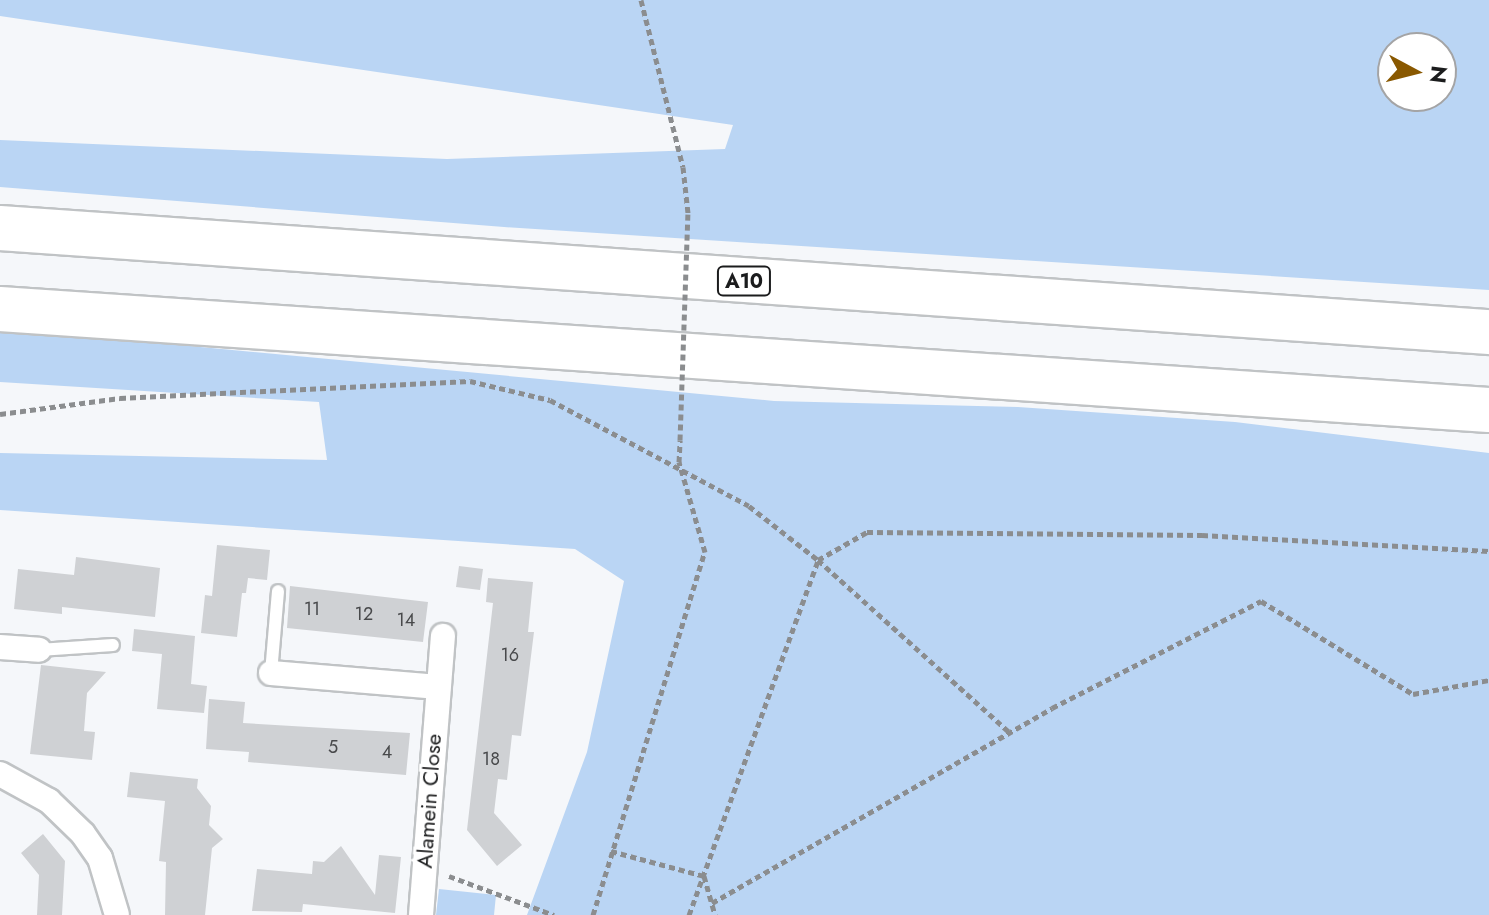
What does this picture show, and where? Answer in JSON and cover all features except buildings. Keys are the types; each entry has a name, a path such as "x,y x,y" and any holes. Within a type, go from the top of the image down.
{"highway":[{"name":"A10","path":"0,228 1489,332"},
{"path":"0,309 1489,410"}],"street":[{"name":"Alamein Close","path":"421,915 443,636"},
{"path":"0,647 39,650"},
{"path":"271,673 438,687"},
{"path":"0,774 49,801 83,834 105,870 117,915"}],"lane":[{"path":"271,673 278,591"},
{"path":"39,650 113,645"}],"path":[{"path":"593,915 705,552 683,471 680,440 688,213 683,167 641,0"},
{"path":"0,414 120,398 470,381 550,400 749,506 818,560 1009,732"},
{"path":"689,915 818,560 867,532 1202,535 1489,551"},
{"path":"712,903 1009,732 1261,601 1413,694 1489,680"},
{"path":"611,851 704,876"},
{"path":"424,873 449,876 554,915"},
{"path":"704,876 715,915"}],"shaded area":[{"path":"0,0 1489,0 1489,290 504,227 0,187 0,140 447,159 725,149 733,125 0,16"},
{"path":"0,328 774,401 1018,407 1235,422 1489,453 1489,915 527,915 587,752 624,581 575,549 0,510 0,453 327,460 319,402 0,382"},
{"path":"439,889 496,895 494,915 436,915"}]}
